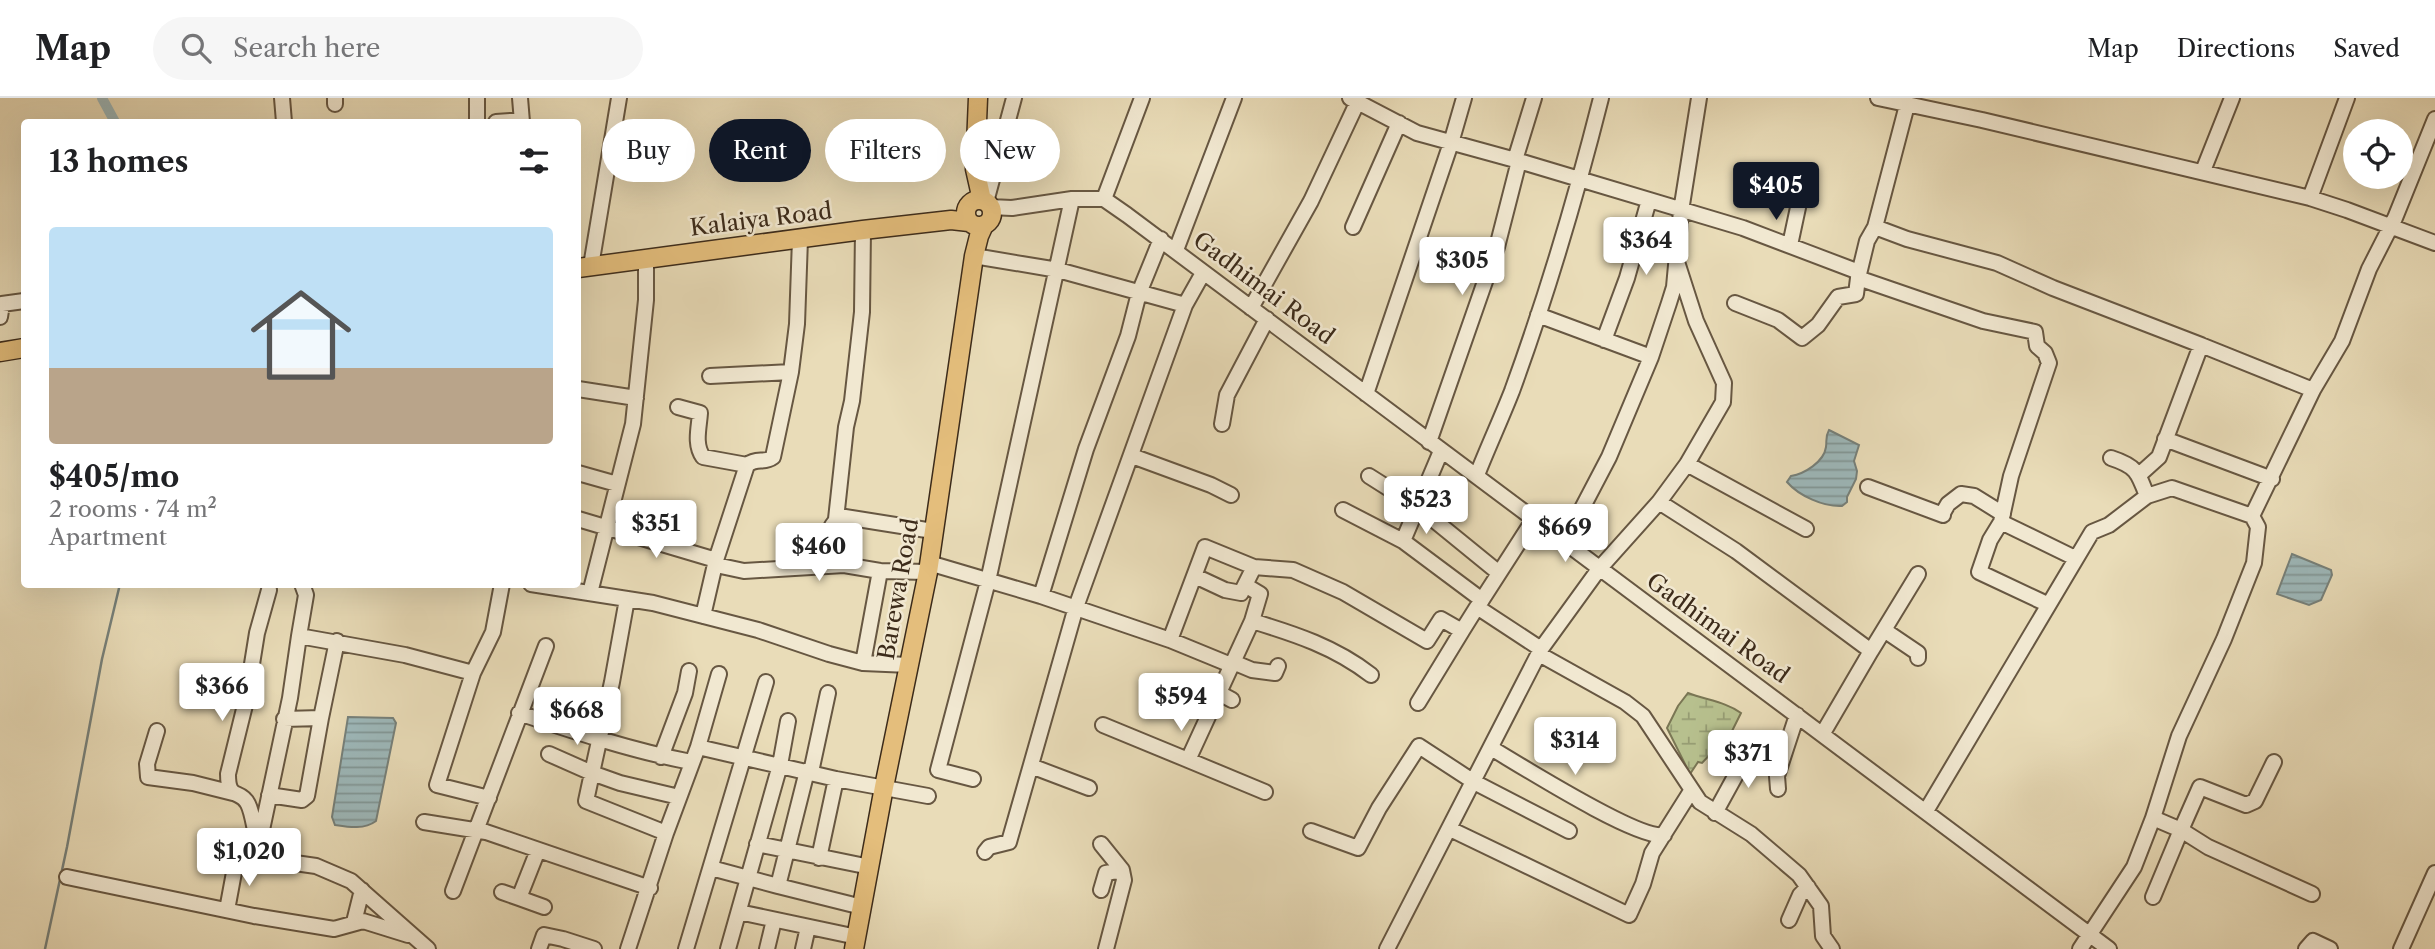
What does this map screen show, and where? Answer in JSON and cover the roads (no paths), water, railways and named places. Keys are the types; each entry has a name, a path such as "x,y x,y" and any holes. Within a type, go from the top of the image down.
{"main road":[{"name":"Barewa Road","path":"856,943 928,567 974,256 978,98"},
{"name":"Kalaiya Road","path":"584,267 977,213"},
{"path":"0,352 21,348"}],"street":[{"path":"282,98 284,119"},
{"path":"477,98 478,119"},
{"path":"520,98 522,119"},
{"path":"584,267 620,98"},
{"path":"1014,98 977,213 1072,199 1104,200 1141,99"},
{"path":"1176,250 1234,98"},
{"path":"1366,394 1464,98"},
{"path":"1404,541 1418,507 1493,258 1534,98"},
{"path":"1476,475 1511,393 1538,315 1580,179 1601,98"},
{"path":"1565,541 1609,457 1651,357 1674,287 1681,211 1699,98"},
{"path":"1878,98 2203,171 2310,198 2435,243"},
{"path":"2203,171 2232,98"},
{"path":"2310,198 2347,98"},
{"path":"1251,308 1311,201 1354,100 1417,133 1743,228 1983,321 2035,332 2037,346 2045,353 2049,363 2011,476 2002,518 1990,540 1979,572 2047,604"},
{"path":"1735,303 1778,320 1802,338 1818,325 1838,297 1856,294 1867,241 1875,227 1907,105"},
{"path":"2252,516 2313,390 2342,341 2369,269 2415,174 2435,119"},
{"path":"1353,227 1399,123"},
{"path":"1790,245 1803,184"},
{"path":"973,779 938,770 988,581 1072,199"},
{"name":"Gadhimai Road","path":"1104,200 1176,250 1203,273 1565,541 1598,569 1823,733 2109,949"},
{"path":"1604,340 1627,278 1649,200"},
{"path":"1875,227 1907,239 1997,263 2053,288 2313,390"},
{"path":"836,519 862,312 863,230"},
{"path":"703,616 716,562 747,465 753,460 769,460 773,457 791,372 797,324 800,239"},
{"path":"1041,596 1086,449 1128,337 1139,293 1161,239"},
{"path":"974,256 1058,270 1185,305"},
{"path":"590,593 633,424 646,300 646,258"},
{"path":"1387,949 1540,652 1598,569 1659,502 1687,464 1723,402 1724,383 1696,321 1677,262"},
{"path":"985,852 989,847 1009,842 1076,607 1185,305 1203,273"},
{"path":"0,317 2,304 21,302"},
{"path":"1538,315 1651,357"},
{"path":"1222,424 1227,395 1267,319"},
{"path":"2139,475 2156,461 2201,345"},
{"path":"710,376 791,372"},
{"path":"581,389 636,398"},
{"path":"678,407 700,413 698,450 703,457 747,465"},
{"path":"2165,439 2272,479"},
{"path":"1132,456 1231,495"},
{"path":"2111,458 2129,464 2139,475 2147,496"},
{"path":"1687,464 1806,529"},
{"path":"581,474 617,484"},
{"path":"1369,476 1418,507 1499,573"},
{"path":"1868,487 1943,513 1948,504 1961,494 1974,496 2002,518 2075,558"},
{"path":"1926,811 2092,532 2109,525 2147,496 2172,488 2252,516 2258,527 2254,563 2224,639 2179,736 2134,867 2080,949"},
{"path":"1659,502 1736,551 1871,651"},
{"path":"1343,510 1404,541 1540,652 1625,702 1643,716 1700,802 1751,834 1799,875 1821,906 1823,936 1832,949"},
{"path":"826,565 830,525 836,519 845,517 933,531"},
{"path":"1418,703 1534,519"},
{"path":"581,520 744,571 826,565 880,571 928,567 988,581 1076,607 1252,670 1275,673 1278,666"},
{"path":"1170,640 1205,547 1254,567 1293,570 1343,592 1427,641 1441,619 1462,631"},
{"path":"1195,576 1225,590 1241,593 1254,567"},
{"path":"863,663 880,571"},
{"path":"1823,733 1918,574"},
{"path":"1188,760 1226,696 1232,664 1252,621 1260,594 1245,585"},
{"path":"260,849 290,698 306,595 303,588"},
{"path":"489,798 437,785 472,673 492,632 501,588"},
{"path":"557,588 627,599 758,629 863,663 909,665"},
{"path":"233,793 228,786 228,774 246,701 257,633 269,590"},
{"path":"627,599 586,801 666,833"},
{"path":"1252,621 1319,643 1371,675"},
{"path":"1884,630 1919,653 1918,658"},
{"path":"299,636 420,658 472,673"},
{"path":"269,795 302,800 307,796 337,641"},
{"path":"453,891 546,646"},
{"path":"661,757 690,671"},
{"path":"628,949 698,747 719,674"},
{"path":"686,949 766,682"},
{"path":"778,886 828,694"},
{"path":"519,713 661,757 691,762"},
{"path":"1778,789 1777,776 1797,715"},
{"path":"284,719 321,718"},
{"path":"728,949 780,765 788,721"},
{"path":"1103,725 1265,792"},
{"path":"157,730 147,764 148,776 192,783 243,797 248,804 260,849 267,859 316,866 351,881 413,937"},
{"path":"1311,831 1359,848 1379,808 1419,746 1474,782 1569,831"},
{"path":"698,747 836,779 928,796"},
{"path":"1491,748 1617,820 1656,836 1664,835"},
{"path":"1715,813 1748,751"},
{"path":"548,754 620,783 679,797"},
{"path":"2153,897 2200,788 2246,805 2255,801 2274,762"},
{"path":"1031,766 1089,788"},
{"path":"819,858 836,779"},
{"path":"1450,829 1629,915 1643,884 1651,853 1691,791"},
{"path":"2153,818 2181,830 2208,848 2312,894"},
{"path":"424,822 477,831 650,888"},
{"path":"757,844 870,867"},
{"path":"1101,844 1122,870 1124,880 1106,949"},
{"path":"227,910 238,851 260,849"},
{"path":"519,898 538,850"},
{"path":"711,868 862,907"},
{"path":"1101,890 1106,873 1122,870"},
{"path":"2401,949 2435,873"},
{"path":"67,877 334,929 363,921 413,937 428,949"},
{"path":"1789,920 1800,895 1808,887"},
{"path":"354,922 362,890"},
{"path":"502,892 544,907"},
{"path":"739,912 808,927 856,943"},
{"path":"767,949 774,920"},
{"path":"803,949 808,927"},
{"path":"539,949 544,935 593,949"},
{"path":"2306,949 2313,941 2330,949"}],"water":[{"path":"1829,430 1859,445 1854,461 1856,479 1847,502 1842,506 1812,500 1787,482 1791,476 1802,473 1822,458"},
{"path":"2292,554 2331,570 2332,575 2321,600 2309,605 2277,594"},
{"path":"348,717 393,718 396,723 376,821 361,827 335,825 332,817"}],"waterway":[{"path":"102,98 113,119"},
{"path":"45,949 102,659 119,588"}]}
